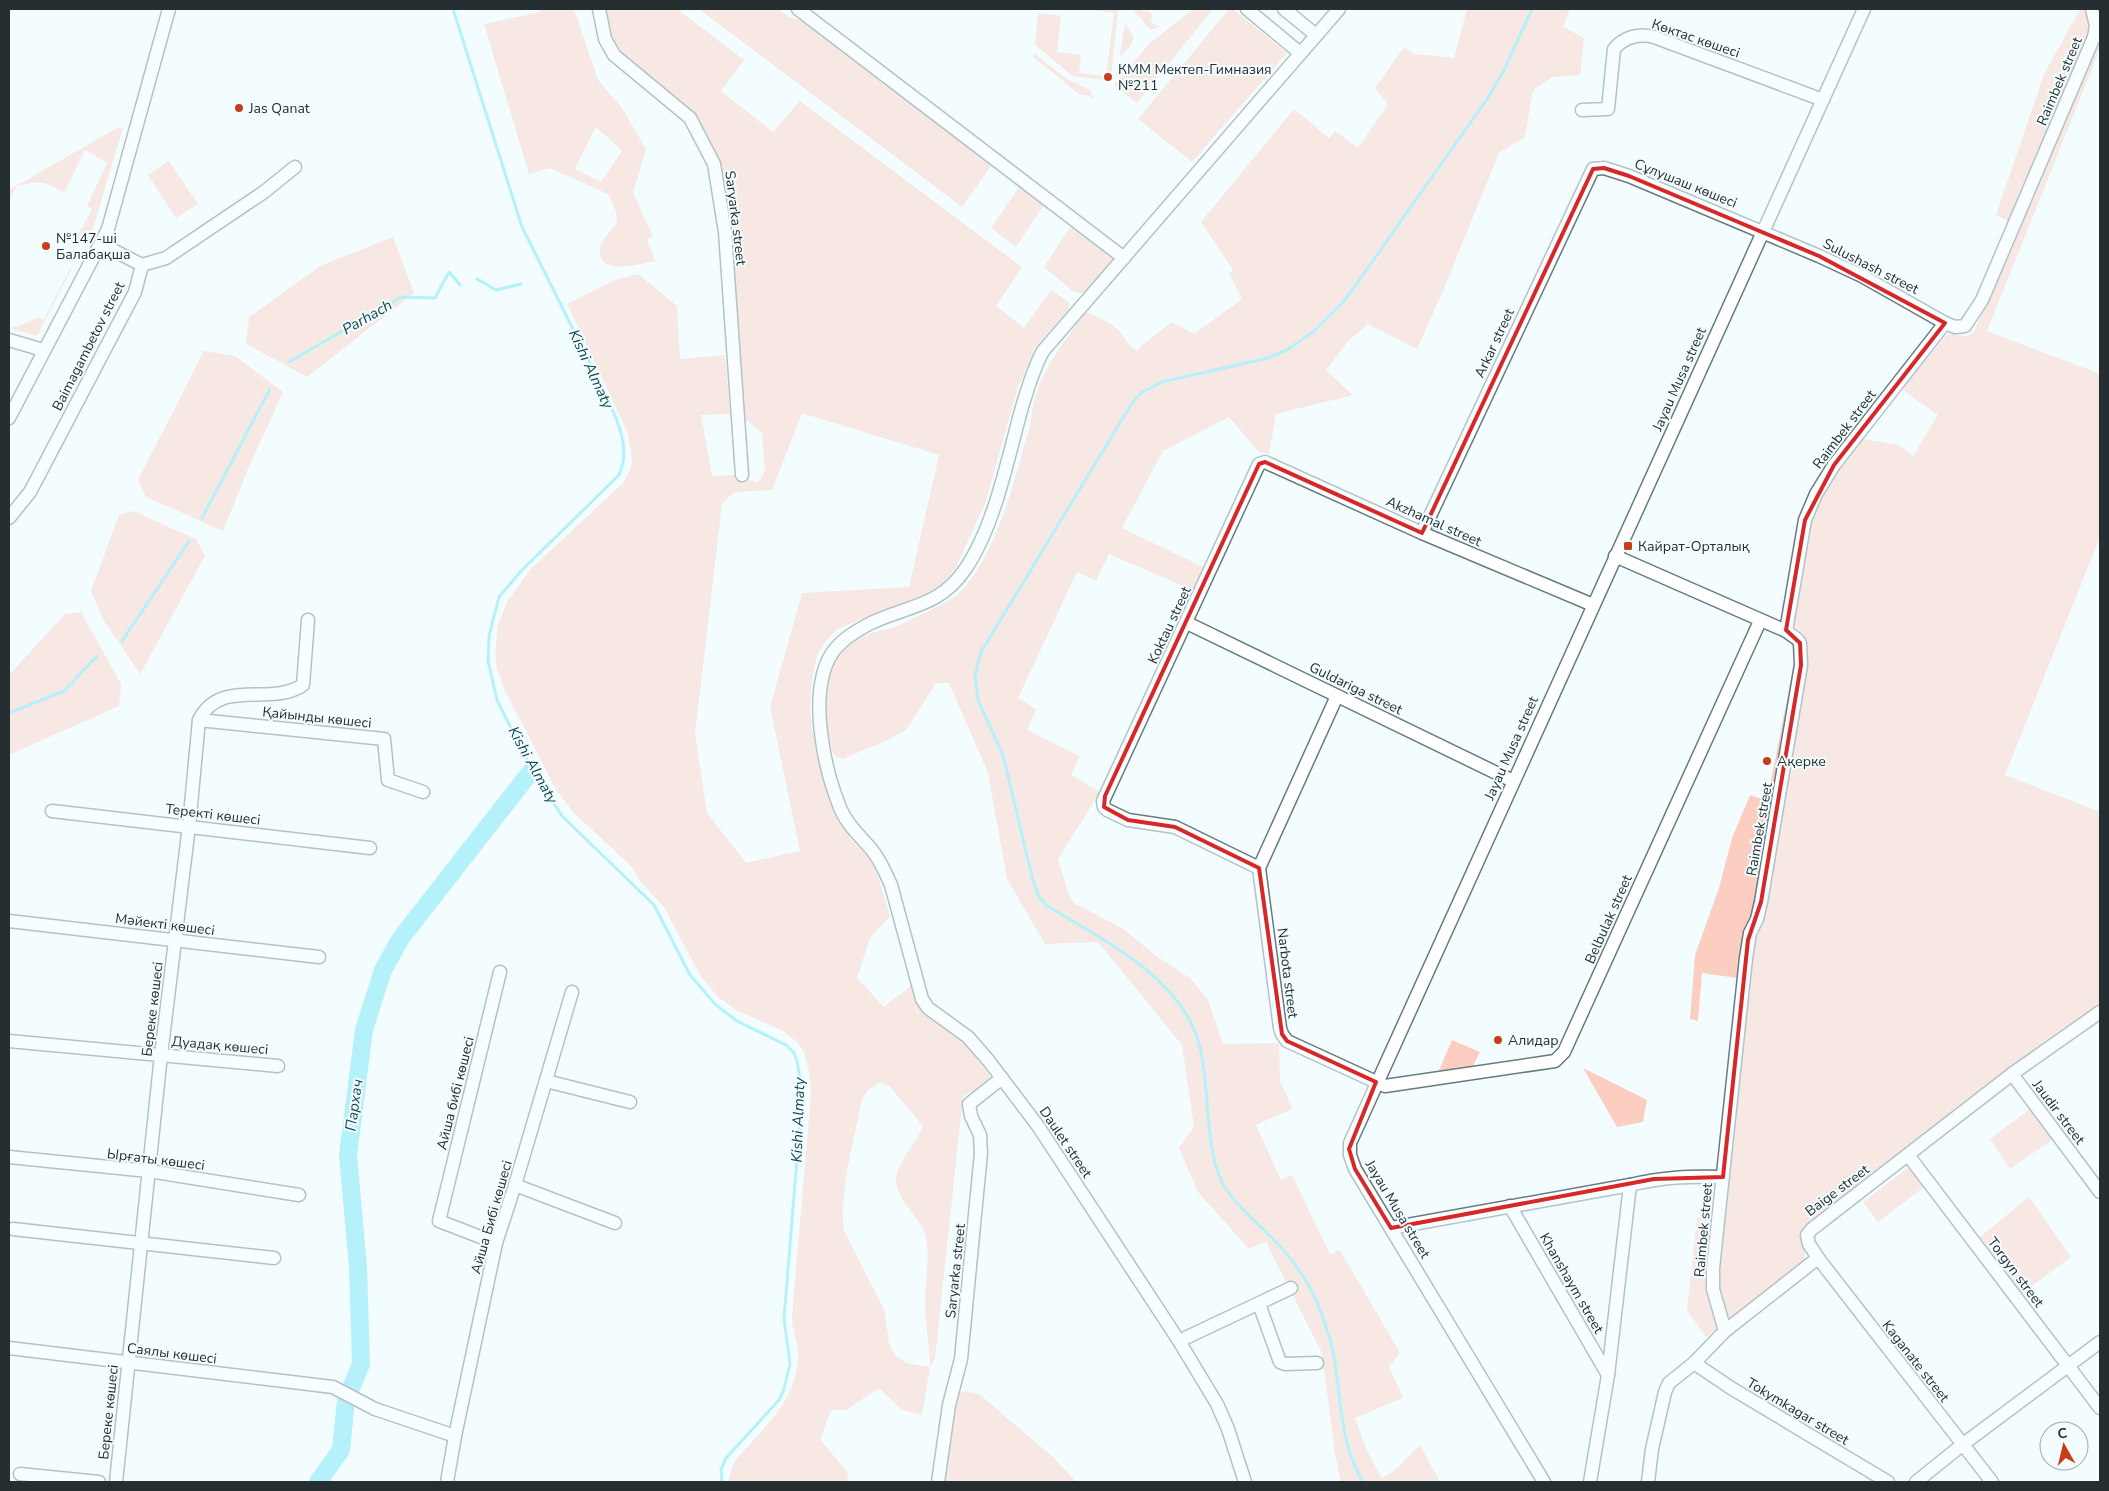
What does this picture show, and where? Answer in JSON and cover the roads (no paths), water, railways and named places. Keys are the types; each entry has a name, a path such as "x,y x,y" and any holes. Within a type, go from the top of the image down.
{"street":[{"path":"9,418 108,229 169,9"},
{"name":"Saryarka street","path":"599,9 606,39 614,55 690,118 716,171 725,232 742,475"},
{"path":"798,9 1124,258"},
{"path":"1247,9 1300,52"},
{"path":"1284,9 1316,35"},
{"name":"Daulet street","path":"1245,1482 1223,1416 1179,1341 1038,1126 968,1037 928,1008 922,999 891,885 878,859 855,832 841,810 822,741 819,699 820,680 826,665 842,641 854,632 874,622 918,607 934,599 946,591 966,568 980,542 993,509 1037,362 1043,351 1062,326 1124,258 1339,9"},
{"name":"Jayau Musa street","path":"1544,1482 1355,1169 1349,1148 1352,1136 1376,1082 1864,9"},
{"name":"Raimbek street","path":"1965,326 1982,300 2094,37 2096,26 2092,9"},
{"name":"Көктас көшесі","path":"1582,110 1608,109 1614,48 1638,35 1654,37 1823,100"},
{"path":"101,244 142,265 166,258 264,192 295,167"},
{"name":"Сұлушаш көшесі","path":"1596,167 1629,176 1762,231"},
{"name":"Arkar street","path":"1422,533 1591,172 1596,167"},
{"name":"Sulushash street","path":"1762,231 1862,276 1945,323 1955,327 1965,326"},
{"name":"Baimagambetov street","path":"9,518 30,492 135,292 142,265"},
{"name":"Raimbek street","path":"1725,1331 1714,1289 1713,1268 1748,940 1761,902 1801,665 1800,643 1786,631 1806,520 1816,494 1834,465 1945,323"},
{"path":"9,340 44,350"},
{"name":"Akzhamal street","path":"1265,462 1422,533 1592,605"},
{"name":"Koktau street","path":"1259,868 1175,827 1128,820 1107,810 1103,804 1105,796 1187,623 1259,464 1265,462"},
{"path":"1615,556 1786,631"},
{"path":"199,720 204,710 222,698 239,695 284,694 296,690 303,685 308,620"},
{"name":"Belbulak street","path":"1376,1082 1385,1086 1549,1062 1561,1056 1760,621"},
{"name":"Guldariga street","path":"1187,623 1513,780"},
{"path":"1259,868 1337,696"},
{"name":"Қайынды көшесі","path":"199,720 384,739 388,780 423,792"},
{"name":"Береке көшесі","path":"116,1482 161,1055 189,826 199,720"},
{"name":"Теректі көшесі","path":"52,811 370,848"},
{"name":"Narbota street","path":"1259,868 1282,1034 1287,1041 1376,1082"},
{"name":"Мәйекті көшесі","path":"9,921 319,957"},
{"name":"Айша бибі көшесі","path":"496,1243 439,1221 500,972"},
{"name":"Айша Бибі көшесі","path":"447,1482 496,1243 572,992"},
{"name":"Baige street","path":"1818,1258 1807,1240 1809,1231 2012,1074 2100,1012"},
{"name":"Дуадақ көшесі","path":"9,1041 278,1066"},
{"name":"Jaudir street","path":"2012,1074 2100,1192"},
{"name":"Saryarka street","path":"938,1482 948,1411 961,1359 981,1153 980,1135 971,1116 969,1104 1002,1078"},
{"path":"546,1081 630,1102"},
{"name":"Torgyn street","path":"1908,1155 2100,1408"},
{"name":"Ырғаты көшесі","path":"9,1157 149,1171 299,1195"},
{"path":"1392,1228 1671,1177 1723,1177"},
{"path":"515,1185 615,1222"},
{"name":"Khanshaym street","path":"1590,1482 1608,1375 1630,1185"},
{"name":"Khanshaym street","path":"1510,1206 1608,1375"},
{"path":"13,1230 274,1258"},
{"path":"1648,1482 1652,1449 1665,1392 1673,1379 1694,1363 1725,1331 1818,1258"},
{"name":"Kaganate street","path":"1818,1258 1992,1482"},
{"path":"1179,1341 1291,1288"},
{"path":"1259,1304 1280,1362 1285,1364 1317,1363"},
{"path":"1916,1482 1962,1444 2100,1342"},
{"name":"Саялы көшесі","path":"9,1348 333,1387 375,1409 455,1436"},
{"name":"Tokymkagar street","path":"1694,1363 1731,1388 1888,1482"},
{"path":"20,1474 100,1482"}],"waterway":[{"name":"Kіshі Almaty","path":"453,9 522,227 607,397 622,436 624,455 619,475 521,571 499,597 489,636 488,661 497,700 532,770 562,816 654,905 690,975 716,1005 737,1021 786,1045 794,1053 797,1061 801,1084 801,1109 784,1319 790,1364 784,1389 779,1400 726,1458 721,1470 722,1482"},
{"path":"1363,1482 1349,1450 1331,1343 1314,1296 1289,1256 1237,1203 1220,1179 1211,1141 1202,1058 1199,1042 1193,1027 1182,1007 1149,972 1109,943 1047,906 1039,897 1033,881 1003,755 978,700 975,675 981,652 1132,403 1142,392 1162,382 1268,358 1287,350 1313,332 1343,302 1355,286 1487,99 1503,72 1532,9"},
{"name":"Parhach","path":"289,362 401,297 435,298 449,272 460,285"},
{"name":"Parhach","path":"477,279 496,290 521,284"},
{"name":"Parhach","path":"202,518 270,389"},
{"name":"Parhach","path":"122,641 189,541"},
{"name":"Parhach","path":"9,713 64,691 97,656"},
{"name":"Пархач","path":"318,1482 341,1450 346,1401 361,1364 358,1267 348,1155 364,1030 383,970 401,938 532,770"}],"place":[{"name":"КММ Мектеп-Гимназия №211","path":"1108,77"},
{"name":"Jas Qanat","path":"239,108"},
{"name":"№147-ші Балабақша","path":"46,246"},
{"name":"Кайрат-Орталық","path":"1628,546"},
{"name":"Ақерке","path":"1767,761"},
{"name":"Алидар","path":"1498,1040"}]}
